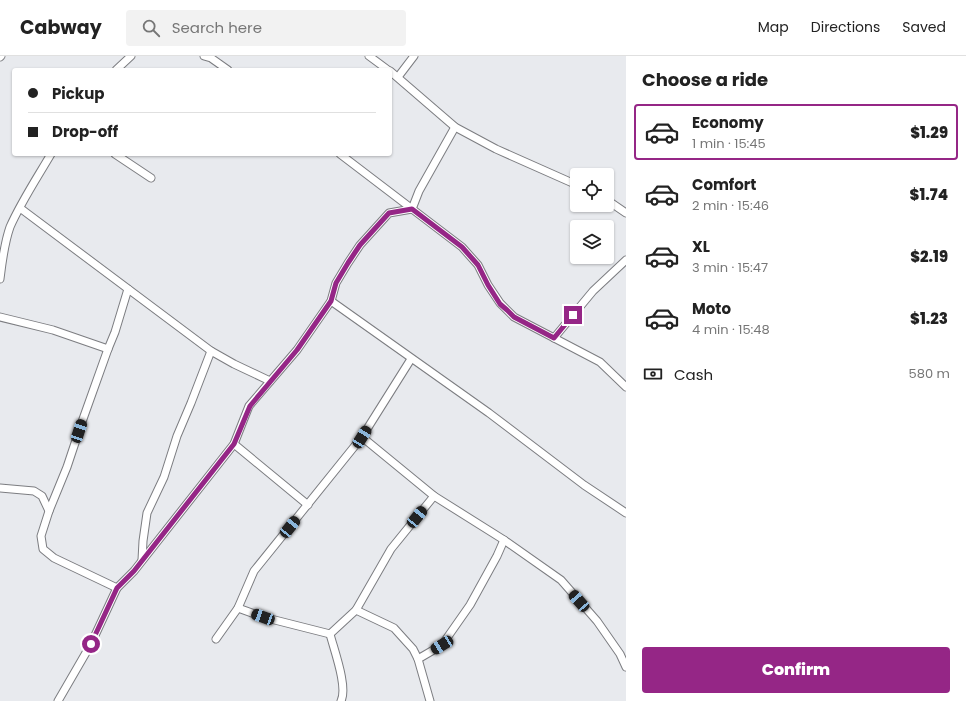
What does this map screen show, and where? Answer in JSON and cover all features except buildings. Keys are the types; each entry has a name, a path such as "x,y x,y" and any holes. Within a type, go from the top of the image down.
{"street":[{"path":"118,68 131,56"},
{"path":"204,56 211,58 225,68"},
{"path":"369,56 385,68"},
{"path":"398,77 414,56"},
{"path":"392,73 454,127 496,150 570,183"},
{"path":"412,209 419,191 454,127"},
{"path":"0,279 5,246 10,228 50,156"},
{"path":"118,156 151,178"},
{"path":"343,156 462,247 478,265 500,304 514,317 600,362 626,387"},
{"path":"614,205 626,213"},
{"path":"20,208 211,351 270,381"},
{"path":"58,701 91,644 117,588 142,560 234,444 250,406 297,350 331,301 336,283 360,245 389,213 412,209"},
{"path":"554,338 593,292 626,260"},
{"path":"117,588 54,558 43,549 41,536 115,332 128,289"},
{"path":"331,301 489,413 584,485 626,513"},
{"path":"0,318 53,330 108,349"},
{"path":"142,560 147,513 164,477 177,436 211,351"},
{"path":"216,640 238,608 254,571 362,437 412,359"},
{"path":"362,437 434,496 504,540 561,580 597,621 620,654 626,668"},
{"path":"234,444 308,505"},
{"path":"0,488 34,491 42,496 49,511"},
{"path":"330,634 356,610 391,549 434,496"},
{"path":"418,660 442,645 470,605 497,556 504,540"},
{"path":"238,608 263,617 330,634"},
{"path":"356,610 394,628 413,649 418,660 430,701"},
{"path":"330,634 342,679 343,698 341,701"}],"route":[{"path":"91,644 117,588 134,571 234,444 250,406 297,350 331,301 336,283 360,245 389,213 412,209 462,247 478,265 500,304 514,317 554,338 573,315"}]}
